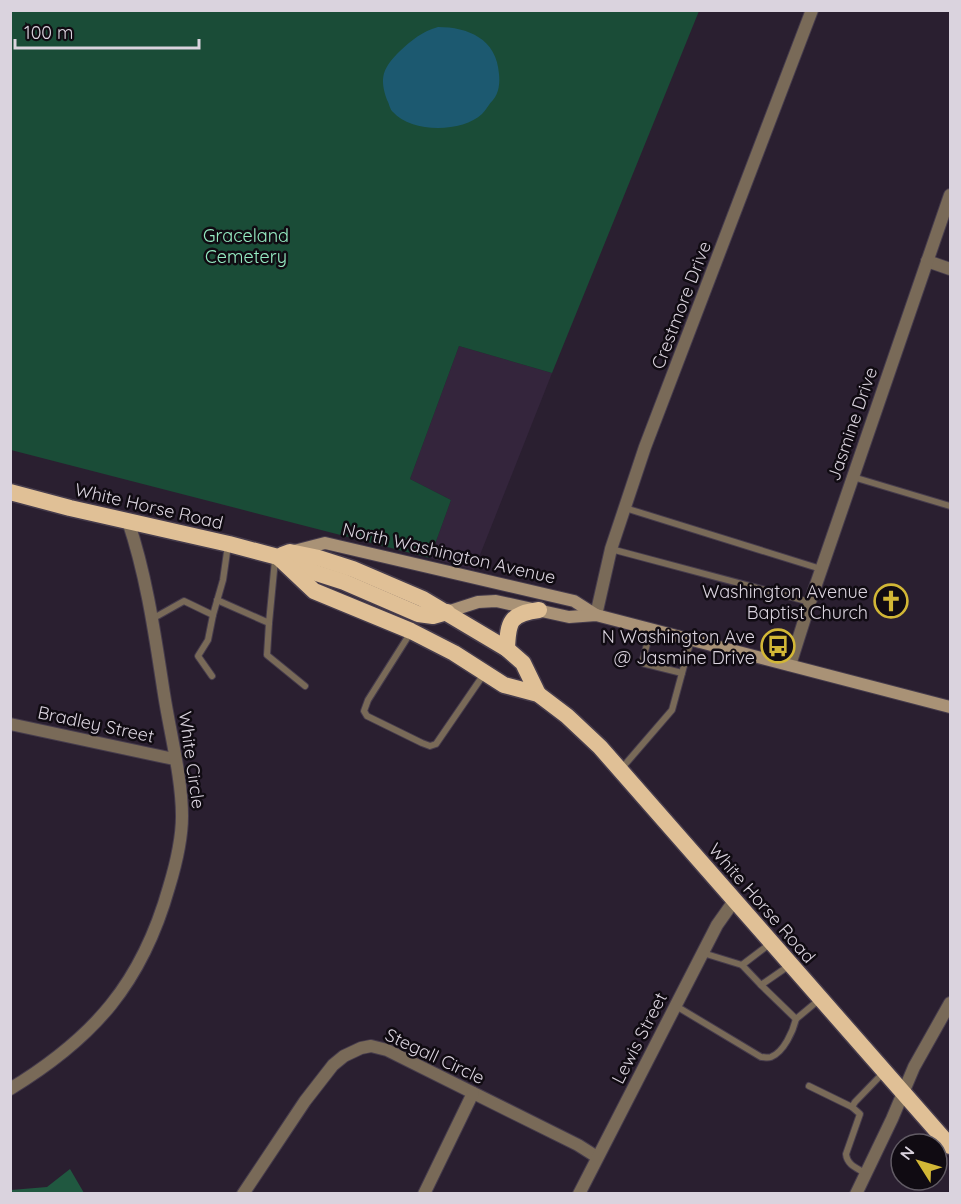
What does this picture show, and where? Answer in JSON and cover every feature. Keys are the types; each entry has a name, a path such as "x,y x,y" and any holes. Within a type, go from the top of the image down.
{"highway":[{"name":"White Horse Road","path":"10,492 70,508 281,555 314,591 411,631 454,653 504,685 538,694 567,716 600,747 951,1146"},
{"path":"281,555 316,573 344,582 418,614 433,616 447,612"},
{"path":"507,649 507,635 513,619 520,613 539,610"},
{"name":"White Horse Road","path":"447,612 507,649 523,663 538,694"}],"main road":[{"name":"North Washington Avenue","path":"281,555 325,543 574,601 596,615 951,707"},
{"name":"North Washington Avenue","path":"447,612 478,602 496,601 569,617 596,615"}],"street":[{"name":"Crestmore Drive","path":"596,615 611,549 645,447 812,10"},
{"name":"Jasmine Drive","path":"790,665 951,195"},
{"path":"927,261 951,269"},
{"name":"White Circle","path":"10,1089 62,1055 88,1031 120,993 146,952 162,914 181,837 181,800 152,619 140,557 128,521"},
{"name":"Bradley Street","path":"10,724 174,759"},
{"name":"Lewis Street","path":"579,1194 717,925 734,901"},
{"path":"856,1194 914,1067 951,1003"},
{"name":"Stegall Circle","path":"243,1194 324,1076 344,1056 361,1048 372,1046 387,1050 473,1092 597,1156"},
{"path":"424,1194 473,1092"}],"lane":[{"path":"853,477 951,506"},
{"path":"624,508 821,569"},
{"path":"212,676 198,656 208,640 229,544"},
{"path":"611,549 810,602"},
{"path":"281,555 269,622 267,655 305,686"},
{"path":"217,600 269,622"},
{"path":"152,619 184,601 213,615"},
{"path":"651,629 642,663 682,673"},
{"path":"411,631 368,700 364,711 367,716 429,746 436,744 484,673"},
{"path":"619,770 672,710 691,640"},
{"path":"742,964 771,943"},
{"path":"703,953 742,964 760,985 796,1019"},
{"path":"760,985 790,965"},
{"path":"675,1006 761,1058 771,1057 781,1049 794,1029 796,1019 820,999"},
{"path":"852,1107 855,1101 884,1072"},
{"path":"809,1086 852,1107 860,1114 846,1158 866,1173"}],"shaded area":[{"path":"459,346 552,373 474,570 430,558 451,500 410,479"}],"green space":[{"name":"Graceland Cemetery","path":"10,11 699,11 552,373 459,346 410,479 451,500 430,558 11,450"},
{"path":"70,1169 84,1193 11,1193 11,1190 47,1187"}],"water":[{"path":"438,27 460,29 479,37 487,44 497,62 499,88 482,114 473,120 462,125 437,128 412,124 393,112 385,92 383,79 386,68 400,51 417,37"}],"place":[{"name":"Washington Avenue Baptist Church","path":"891,601"},
{"name":"N Washington Ave @ Jasmine Drive","path":"778,646"}]}
